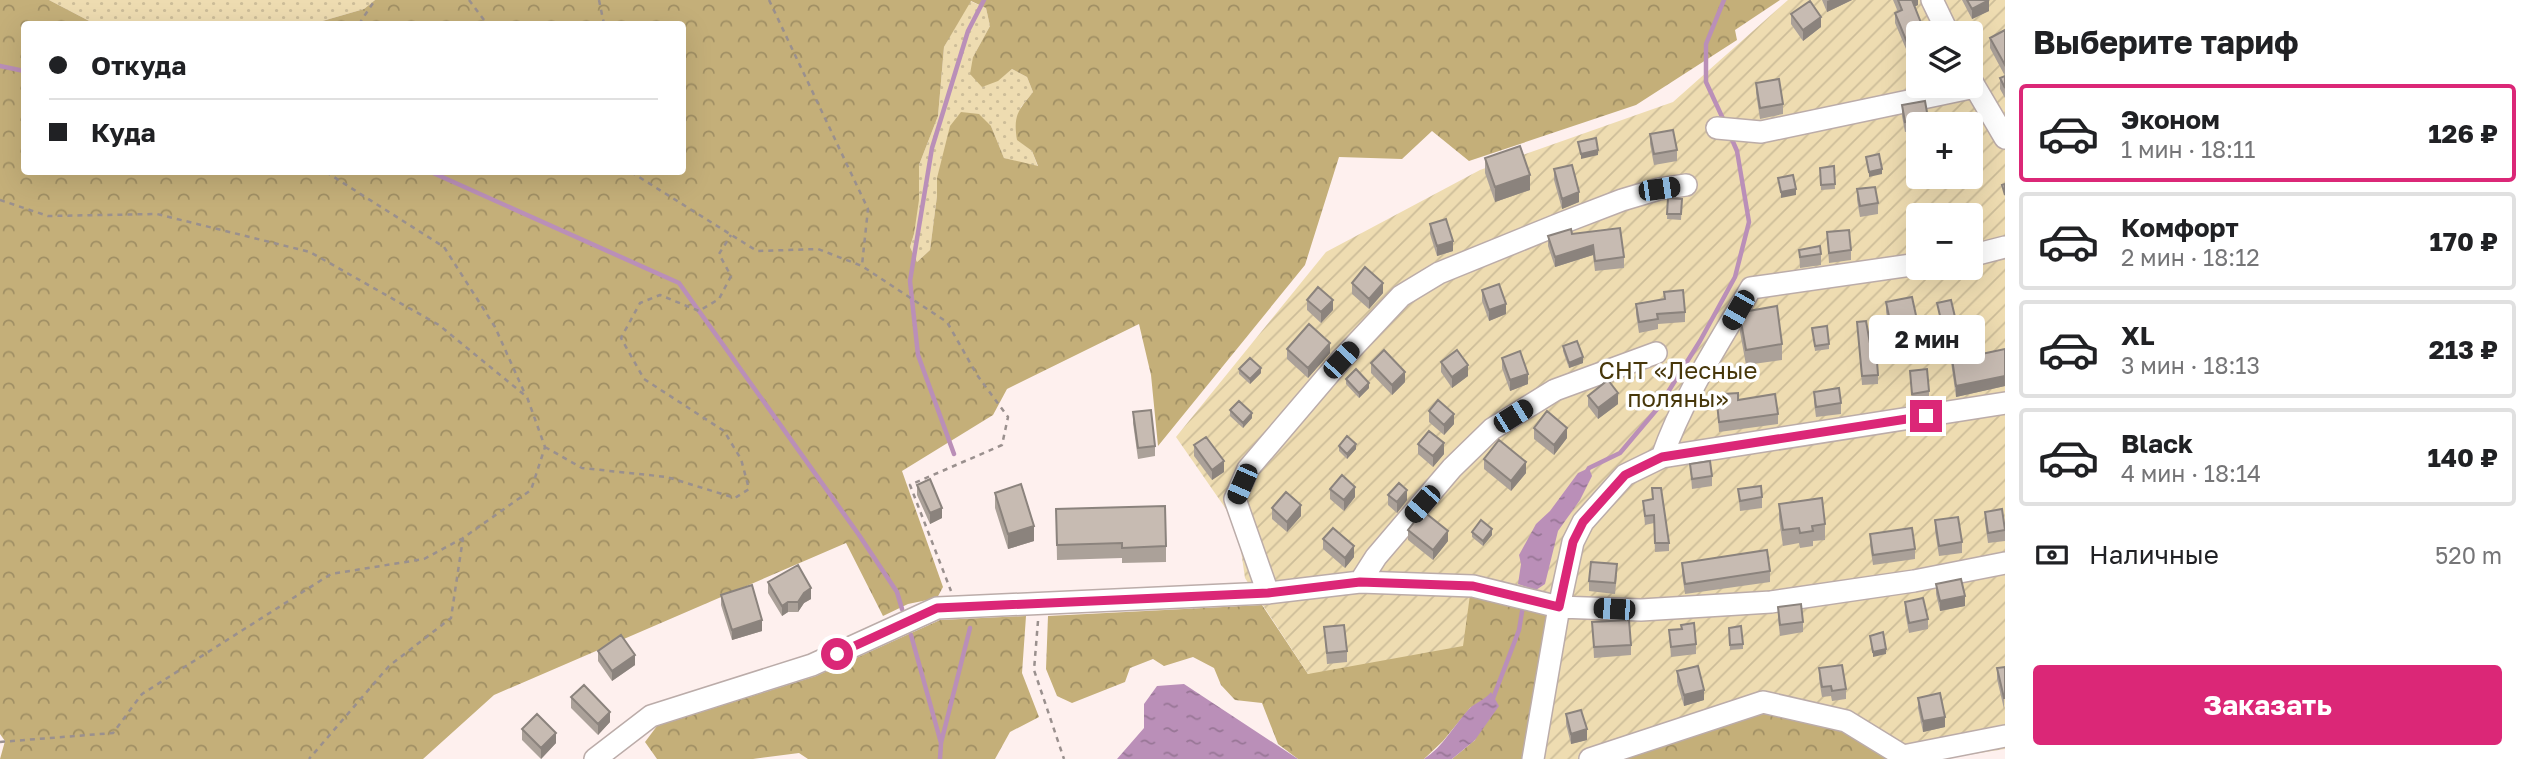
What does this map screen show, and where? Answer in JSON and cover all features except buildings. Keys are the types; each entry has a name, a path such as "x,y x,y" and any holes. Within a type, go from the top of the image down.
{"street":[{"path":"1932,0 1942,21"},
{"path":"1717,128 1761,132 1908,98"},
{"path":"1982,98 2005,138"},
{"path":"1268,593 1235,499 1248,469 1341,360 1401,296 1439,274 1586,214 1659,189 1686,185"},
{"path":"1983,253 2005,247"},
{"path":"1662,457 1689,397 1751,288 1906,266"},
{"path":"1360,582 1376,557 1452,468 1492,429 1555,390 1656,353"},
{"path":"1533,759 1573,542 1583,522 1625,475 1662,457 2005,403"},
{"path":"595,759 651,716 812,665 937,608 1268,593 1360,582 1473,586 1559,607 1642,610 1771,602 1914,581 2005,563"},
{"path":"1590,759 1763,702 1846,721 1903,756 2005,736"}],"path":[{"path":"361,21 375,0"},
{"path":"469,0 485,21"},
{"path":"599,0 603,21"},
{"path":"769,0 868,209 862,266"},
{"path":"0,742 113,733 142,694 331,575 424,559 463,538 531,491 545,447 527,397 495,327 444,247 331,175"},
{"path":"636,175 757,251 818,249 862,266 947,322 977,375 1008,417 1002,445 910,485 957,607"},
{"path":"0,200 48,216 157,214 310,252 439,325 527,397"},
{"path":"545,447 582,468 667,477 735,498 749,489 741,459 724,431 644,379 621,338 640,303 660,295 699,310 719,299 731,276 719,254 731,234"},
{"path":"309,759 389,666 451,618 463,538"},
{"path":"1040,604 1034,670 1064,759"}],"green space":[{"path":"0,0 49,0 89,21 21,21 21,175 686,175 686,21 322,21 364,9 375,0 1780,0 1735,30 1737,40 1636,105 1469,161 1432,131 1402,159 1339,157 1305,265 1158,446 1151,375 1139,324 1007,389 993,415 902,471 943,587 937,598 908,604 883,616 846,543 494,695 423,759 0,759 5,741 0,734","holes":["971,1 986,8 990,26 973,57 970,74 982,87 998,81 1012,69 1027,77 1033,92 1018,114 1016,132 1017,140 1032,151 1038,166 1004,158 991,126 979,114 961,112 950,126 937,178 930,250 917,262 910,247 919,200 919,165 938,116 944,47"]},
{"path":"49,0 375,0 364,9 322,21 89,21"},
{"name":"СНТ «Лесные поляны»","path":"1788,0 2005,0 2005,749 1941,759 1887,759 1833,725 1763,709 1621,759 1527,759 1549,615 1470,595 1463,646 1308,674 1245,578 1238,530 1176,437 1326,252 1480,170 1673,102"},
{"path":"970,1 986,8 990,26 973,57 998,80 1012,69 1027,77 1033,92 1021,107 1018,140 1032,151 1038,167 1004,158 991,126 937,178 930,250 917,262 910,247 914,234 919,165 938,116 944,47"},
{"path":"1470,595 1549,615 1527,759 1452,759 1475,740 1487,698 1470,708 1424,759 1298,759 1278,744 1262,703 1235,700 1221,685 1214,668 1193,657 1164,666 1153,659 1130,668 1125,682 1072,703 1057,696 1046,669 1048,616 1262,605 1308,674"},
{"path":"1026,616 1022,673 1039,717 1010,732 995,759 808,759 799,753 753,759 657,759 645,742 657,726 816,676 940,620"},
{"path":"1763,709 1833,725 1887,759 1621,759"}],"water":[{"path":"1589,468 1592,476 1580,500 1558,531 1545,584 1536,590 1518,584 1521,564 1519,555 1536,524 1550,511 1578,473"},
{"path":"1184,684 1298,759 1117,759 1144,728 1144,704 1157,686"},
{"path":"1491,692 1499,706 1475,740 1452,759 1424,759 1443,742 1469,709"}],"waterway":[{"path":"954,454 918,355 910,281 932,148 968,31 984,0"},
{"path":"1724,0 1706,44 1706,82 1724,121"},
{"path":"0,66 21,70"},
{"path":"1586,473 1589,468 1620,453 1658,408 1700,341 1735,277 1749,222 1737,151 1730,135"},
{"path":"438,175 679,283 859,535 897,592 902,609"},
{"path":"1492,701 1519,630 1523,606"},
{"path":"940,759 941,743 970,628"},
{"path":"911,635 941,743"}],"route":[{"path":"837,654 937,608 1268,593 1360,582 1473,586 1559,607 1573,542 1583,522 1625,475 1662,457 1926,416"}]}
